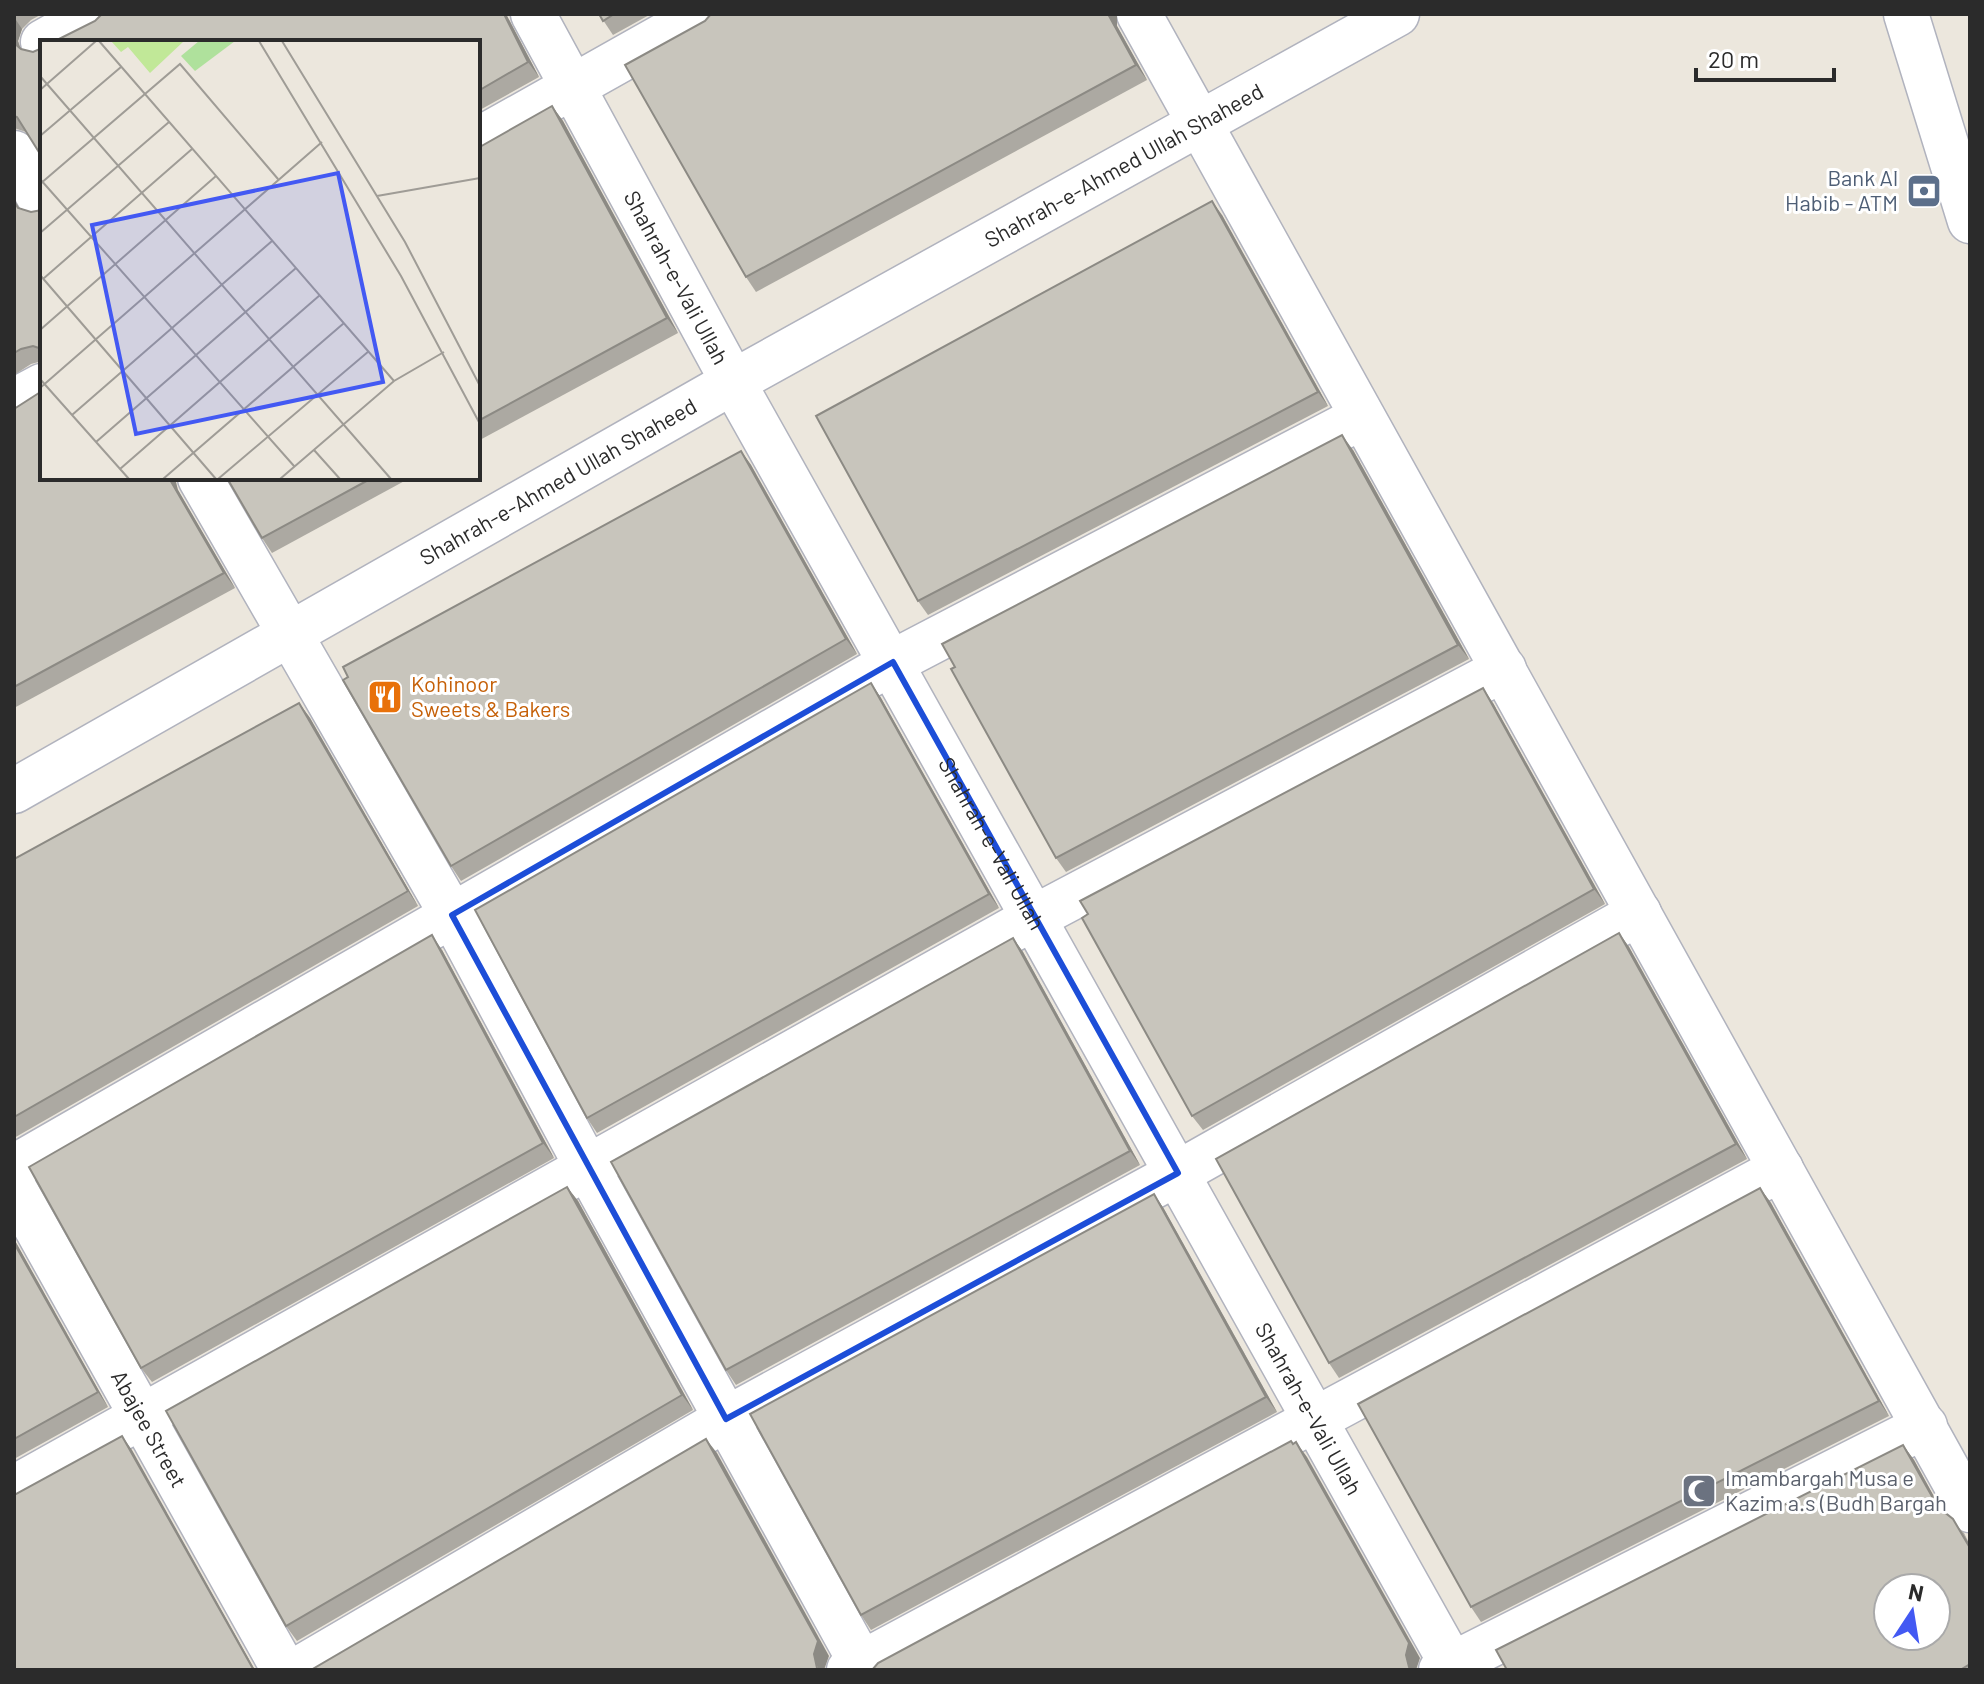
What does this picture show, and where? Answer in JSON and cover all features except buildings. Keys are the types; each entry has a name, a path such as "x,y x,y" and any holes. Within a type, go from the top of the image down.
{"street":[{"path":"46,40 93,14"},
{"name":"Shahrah-e-Vali Ullah","path":"533,14 733,382 1178,1173 1449,1668"},
{"path":"480,139 702,14"},
{"path":"1139,14 1970,1510"},
{"name":"Shahrah-e-Ahmed Ullah Shaheed","path":"14,791 288,632 1397,14"},
{"path":"1906,14 1970,221"},
{"path":"14,58 40,43"},
{"path":"14,153 40,198"},
{"path":"14,401 40,387"},
{"path":"14,1167 893,662 1362,417"},
{"path":"201,480 452,915 858,1668 1781,1169"},
{"path":"14,1488 586,1165 1035,917 1504,669"},
{"path":"297,1670 726,1419 1178,1173 1639,913"},
{"name":"Abajee Street","path":"14,1188 284,1670"},
{"path":"1449,1668 1925,1426"}],"highlighted area":[{"path":"893,662 1178,1173 726,1419 452,915"}],"place":[{"name":"Bank Al Habib - ATM","path":"1924,191"},
{"name":"Kohinoor Sweets & Bakers","path":"385,697"},
{"name":"Imambargah Musa e Kazim a.s (Budh Bargah","path":"1699,1491"}]}
